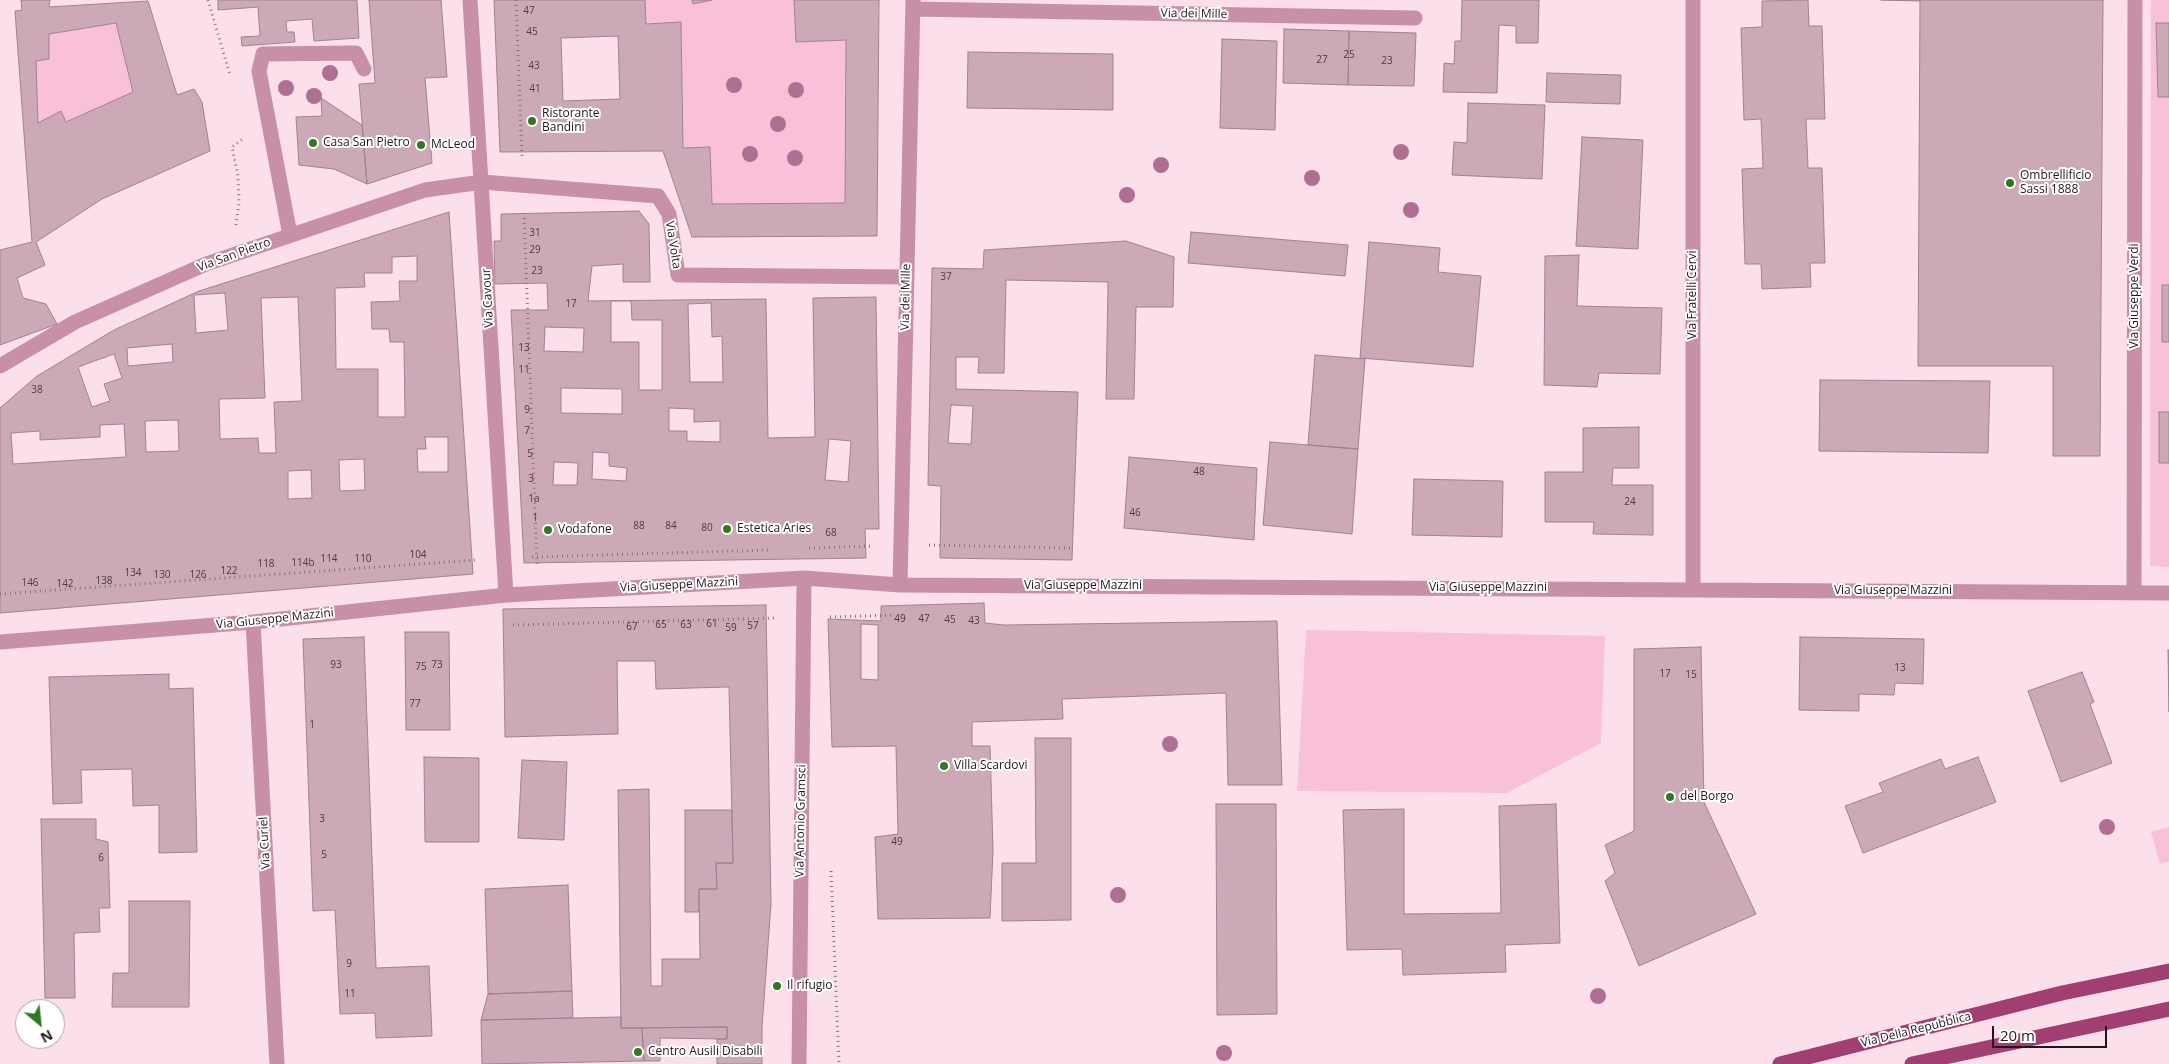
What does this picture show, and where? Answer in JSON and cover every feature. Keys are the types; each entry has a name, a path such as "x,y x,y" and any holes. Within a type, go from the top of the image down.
{"main road":[{"name":"Via Della Repubblica","path":"1780,1064 2062,993 2169,971"},
{"path":"1912,1064 2169,1009"}],"street":[{"name":"Via Cavour","path":"470,0 506,595"},
{"name":"Via Fratelli Cervi","path":"1693,0 1693,590"},
{"name":"Via Giuseppe Verdi","path":"2134,593 2135,0"},
{"name":"Via dei Mille","path":"900,585 913,4 1415,18"},
{"path":"290,235 259,71 264,54 356,52 364,69"},
{"name":"Via Volta","path":"482,182 658,196 669,214 678,276 907,277"},
{"name":"Via San Pietro","path":"0,366 74,322 206,264 425,190 482,182"},
{"name":"Via Giuseppe Mazzini","path":"0,642 252,622 506,595 804,578 900,585 2169,593"},
{"name":"Via Antonio Gramsci","path":"799,1064 804,578"},
{"name":"Via Curiel","path":"252,622 277,1064"}],"path":[{"path":"208,0 232,82"},
{"path":"516,0 539,593"},
{"path":"238,228 238,176 232,147 247,136 248,145"},
{"path":"801,548 900,545 1073,548"},
{"path":"0,594 504,558 772,550"},
{"path":"512,625 897,615"},
{"path":"831,869 839,1064"}],"shaded area":[{"path":"645,0 794,0 796,42 846,40 845,203 712,204 710,147 683,148 681,22 646,24"},
{"path":"2151,0 2169,0 2169,567 2150,566"},
{"path":"116,23 133,92 66,122 61,111 38,123 36,61 48,59 49,34"},
{"path":"1306,630 1605,636 1601,743 1507,793 1297,791"},
{"path":"2169,827 2169,861 2160,864 2151,832"}],"building":[{"path":"21,0 50,0 49,7 148,1 177,95 194,89 202,102 210,151 102,199 36,242 45,265 17,278 23,298 46,304 57,324 0,345 0,250 32,242 15,11 22,10","holes":["116,23 133,92 66,122 61,111 38,123 36,61 49,59 49,34"]},
{"path":"218,0 357,0 359,38 314,41 312,19 286,21 287,32 294,32 295,42 242,46 241,37 260,36 258,7 218,10"},
{"path":"369,0 441,0 447,77 425,78 432,163 367,184 359,84 375,83"},
{"path":"494,0 645,0 646,24 681,22 683,148 710,147 712,204 845,203 846,40 796,42 794,0 879,0 877,236 692,237 663,151 500,152","holes":["618,36 620,99 563,101 561,38"]},
{"path":"692,0 712,0 693,4"},
{"path":"1462,0 1539,0 1538,43 1516,43 1516,26 1499,25 1497,93 1443,92 1444,63 1454,64 1455,41 1461,41"},
{"path":"1808,0 1809,26 1822,26 1825,119 1806,119 1808,168 1822,168 1825,263 1810,263 1811,287 1762,289 1761,264 1745,264 1742,169 1763,168 1761,119 1744,120 1741,28 1762,27 1762,1"},
{"name":"Ombrellificio Sassi 1888","path":"1881,0 2103,0 2100,456 2053,456 2053,366 1918,366 1920,1"},
{"path":"2156,23 2169,23 2169,97 2158,97"},
{"path":"1284,29 1349,31 1348,85 1283,83"},
{"path":"1349,31 1416,33 1414,86 1348,85"},
{"path":"1222,39 1277,41 1275,130 1220,128"},
{"path":"968,52 1113,54 1113,110 967,108"},
{"path":"1547,73 1621,75 1620,104 1546,102"},
{"path":"321,98 362,125 367,184 334,169 299,165 296,117 322,116"},
{"path":"1468,103 1545,105 1542,179 1452,175 1454,142 1467,143"},
{"path":"1582,137 1643,140 1638,249 1576,246"},
{"path":"639,211 649,224 650,282 623,282 623,264 592,266 588,301 766,299 768,438 815,437 813,298 876,297 879,529 865,529 866,558 524,563 511,310 548,310 547,283 495,284 494,241 501,241 501,214","holes":["611,301 631,301 632,320 662,320 662,390 639,390 639,342 611,342","711,303 712,337 722,336 723,382 690,382 688,304","545,327 584,328 583,352 544,351","561,388 622,389 622,414 561,413","669,408 694,409 694,422 720,421 720,442 687,441 687,431 669,431","829,439 851,441 848,482 825,480","593,452 609,453 609,466 627,468 626,481 592,479","554,462 578,463 577,485 553,485"]},
{"path":"449,212 473,574 0,613 0,408 37,376 114,330 199,291","holes":["417,256 417,281 399,281 400,301 371,302 372,329 389,329 390,342 404,342 405,417 378,417 378,369 336,369 335,288 365,287 364,273 392,273 392,257","225,293 228,330 196,333 194,295","298,297 302,401 274,402 276,453 259,453 258,438 220,439 219,399 265,398 261,298","172,344 173,362 128,366 127,348","114,354 122,378 104,384 110,401 92,407 78,367","178,420 179,451 146,452 145,421","124,424 126,457 13,464 11,433 40,431 40,440 100,437 100,425","425,437 448,437 448,472 418,472 417,449 426,449","364,459 365,490 340,491 339,460","311,470 312,498 288,499 288,471"]},
{"path":"1191,232 1348,245 1345,276 1188,263"},
{"path":"1126,241 1174,257 1173,307 1136,307 1134,399 1106,399 1108,282 1006,280 1004,373 978,373 979,357 956,357 956,389 1078,392 1072,560 940,558 941,486 928,485 932,268 983,269 984,250","holes":["951,405 973,406 971,444 948,443"]},
{"path":"1369,242 1440,248 1438,272 1481,276 1473,367 1360,358"},
{"path":"1579,255 1577,306 1662,308 1660,374 1599,373 1597,387 1544,385 1545,256"},
{"path":"2162,285 2169,285 2169,342 2162,342"},
{"path":"1315,355 1365,359 1358,449 1308,445"},
{"path":"1820,380 1990,381 1988,453 1819,451"},
{"path":"2159,412 2169,412 2169,463 2159,463"},
{"path":"1639,427 1639,468 1613,468 1612,485 1653,485 1653,535 1593,534 1594,522 1545,522 1545,472 1583,472 1583,428"},
{"path":"1270,442 1358,449 1352,534 1263,525"},
{"path":"1129,457 1257,468 1254,540 1124,528"},
{"path":"1414,479 1503,481 1502,537 1412,535"},
{"name":"Villa Scardovi","path":"984,603 985,623 1004,625 1277,621 1282,785 1228,785 1226,693 1062,699 1063,719 972,722 972,746 990,746 993,850 990,918 878,919 875,837 898,834 896,746 832,747 828,619 881,621 881,606","holes":["861,624 878,625 878,680 861,679"]},
{"path":"766,605 771,904 762,1027 762,1064 717,1064 717,1039 727,1039 727,1027 621,1028 618,790 649,789 651,986 662,986 662,959 700,959 699,889 717,889 716,863 733,863 729,687 656,689 655,661 617,661 618,734 505,737 503,609"},
{"path":"405,632 449,632 450,730 406,730"},
{"path":"364,637 376,968 429,966 432,1036 376,1038 375,1013 340,1014 335,910 313,911 303,639"},
{"path":"1800,637 1924,639 1923,684 1895,683 1894,695 1859,694 1859,711 1799,710"},
{"path":"1701,647 1704,802 1756,914 1639,966 1605,881 1615,873 1605,845 1634,831 1634,649"},
{"path":"2168,650 2169,650 2169,712"},
{"path":"2082,672 2094,702 2090,704 2112,763 2061,782 2028,691"},
{"path":"169,674 169,689 193,688 197,852 159,853 159,805 133,806 132,769 81,770 82,803 53,804 49,677"},
{"name":"Villa Scardovi","path":"1035,738 1071,738 1071,920 1002,921 1002,863 1036,863"},
{"path":"424,757 479,758 479,842 425,842"},
{"path":"1978,757 1996,802 1863,853 1845,806 1883,792 1879,783 1941,759 1945,769"},
{"path":"522,760 567,762 564,840 518,838"},
{"path":"1216,804 1276,804 1277,1014 1217,1015"},
{"path":"1556,804 1560,943 1505,945 1506,972 1403,975 1402,949 1347,950 1343,810 1404,809 1404,914 1501,913 1499,806"},
{"path":"685,810 732,810 733,863 716,863 717,889 699,889 699,912 685,912"},
{"path":"41,819 96,819 96,839 108,842 110,908 99,908 100,932 74,933 75,998 45,998"},
{"path":"568,885 572,991 488,994 485,889"},
{"path":"129,901 190,901 189,1007 112,1007 113,973 129,973"},
{"path":"572,991 573,1018 481,1020 488,994"},
{"path":"621,1017 621,1028 642,1028 644,1061 482,1064 481,1020"},
{"path":"727,1027 727,1039 660,1038 660,1061 644,1061 642,1028"}],"place":[{"name":"Ristorante Bandini","path":"532,121"},
{"name":"Casa San Pietro","path":"313,143"},
{"name":"McLeod","path":"421,145"},
{"name":"Ombrellificio Sassi 1888","path":"2010,183"},
{"name":"Estetica Aries","path":"727,529"},
{"name":"Vodafone","path":"548,530"},
{"name":"Villa Scardovi","path":"944,766"},
{"name":"del Borgo","path":"1670,797"},
{"name":"Il rifugio","path":"777,986"},
{"name":"Centro Ausili Disabili","path":"638,1052"}]}
